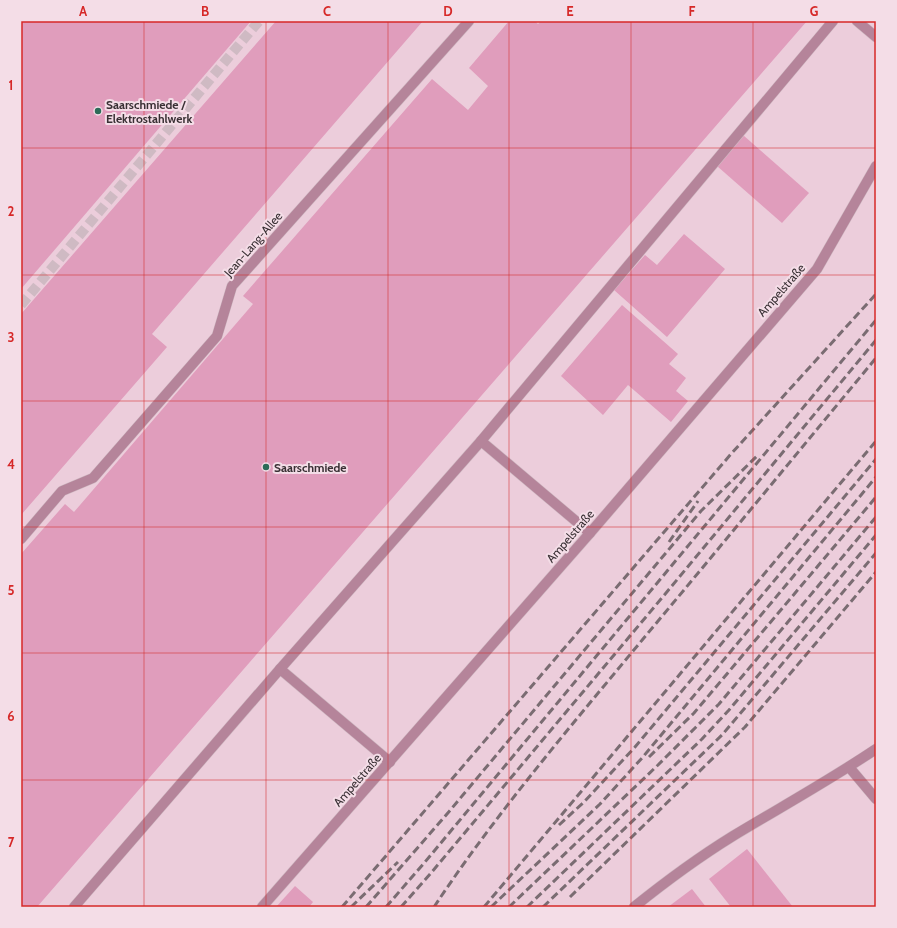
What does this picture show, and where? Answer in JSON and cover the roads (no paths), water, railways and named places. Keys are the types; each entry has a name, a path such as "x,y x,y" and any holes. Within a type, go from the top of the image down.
{"lane":[{"name":"Jean-Lang-Allee","path":"21,539 62,491 93,478 212,342 217,336 232,286 469,21"},
{"path":"74,907 280,669 481,441 833,21"},
{"path":"857,21 876,37"},
{"name":"Ampelstraße","path":"262,907 590,533 817,269 876,166"},
{"path":"481,441 590,533"},
{"path":"280,669 390,762"},
{"path":"634,907 656,889 732,837 845,770 876,749"},
{"path":"845,770 876,799"}],"tunnel":[{"path":"21,305 259,21"}],"railway":[{"path":"342,907 731,454 876,294"},
{"path":"386,907 876,320"},
{"path":"401,907 666,593 876,340"},
{"path":"434,907 483,837 535,770 876,358"},
{"path":"484,907 876,441"},
{"path":"366,907 447,814 701,511 759,454"},
{"path":"559,825 584,802 635,747 876,459"},
{"path":"491,907 600,804 642,758 876,477"},
{"path":"649,757 694,713 876,497"},
{"path":"669,542 698,501"},
{"path":"509,907 658,765 719,704 876,517"},
{"path":"527,907 702,739 729,710 876,535"},
{"path":"543,907 722,735 876,553"},
{"path":"570,897 745,727 876,572"},
{"path":"351,907 398,862"}],"place":[{"name":"Saarschmiede / Elektrostahlwerk","path":"98,111"},
{"name":"Saarschmiede","path":"266,467"}]}
